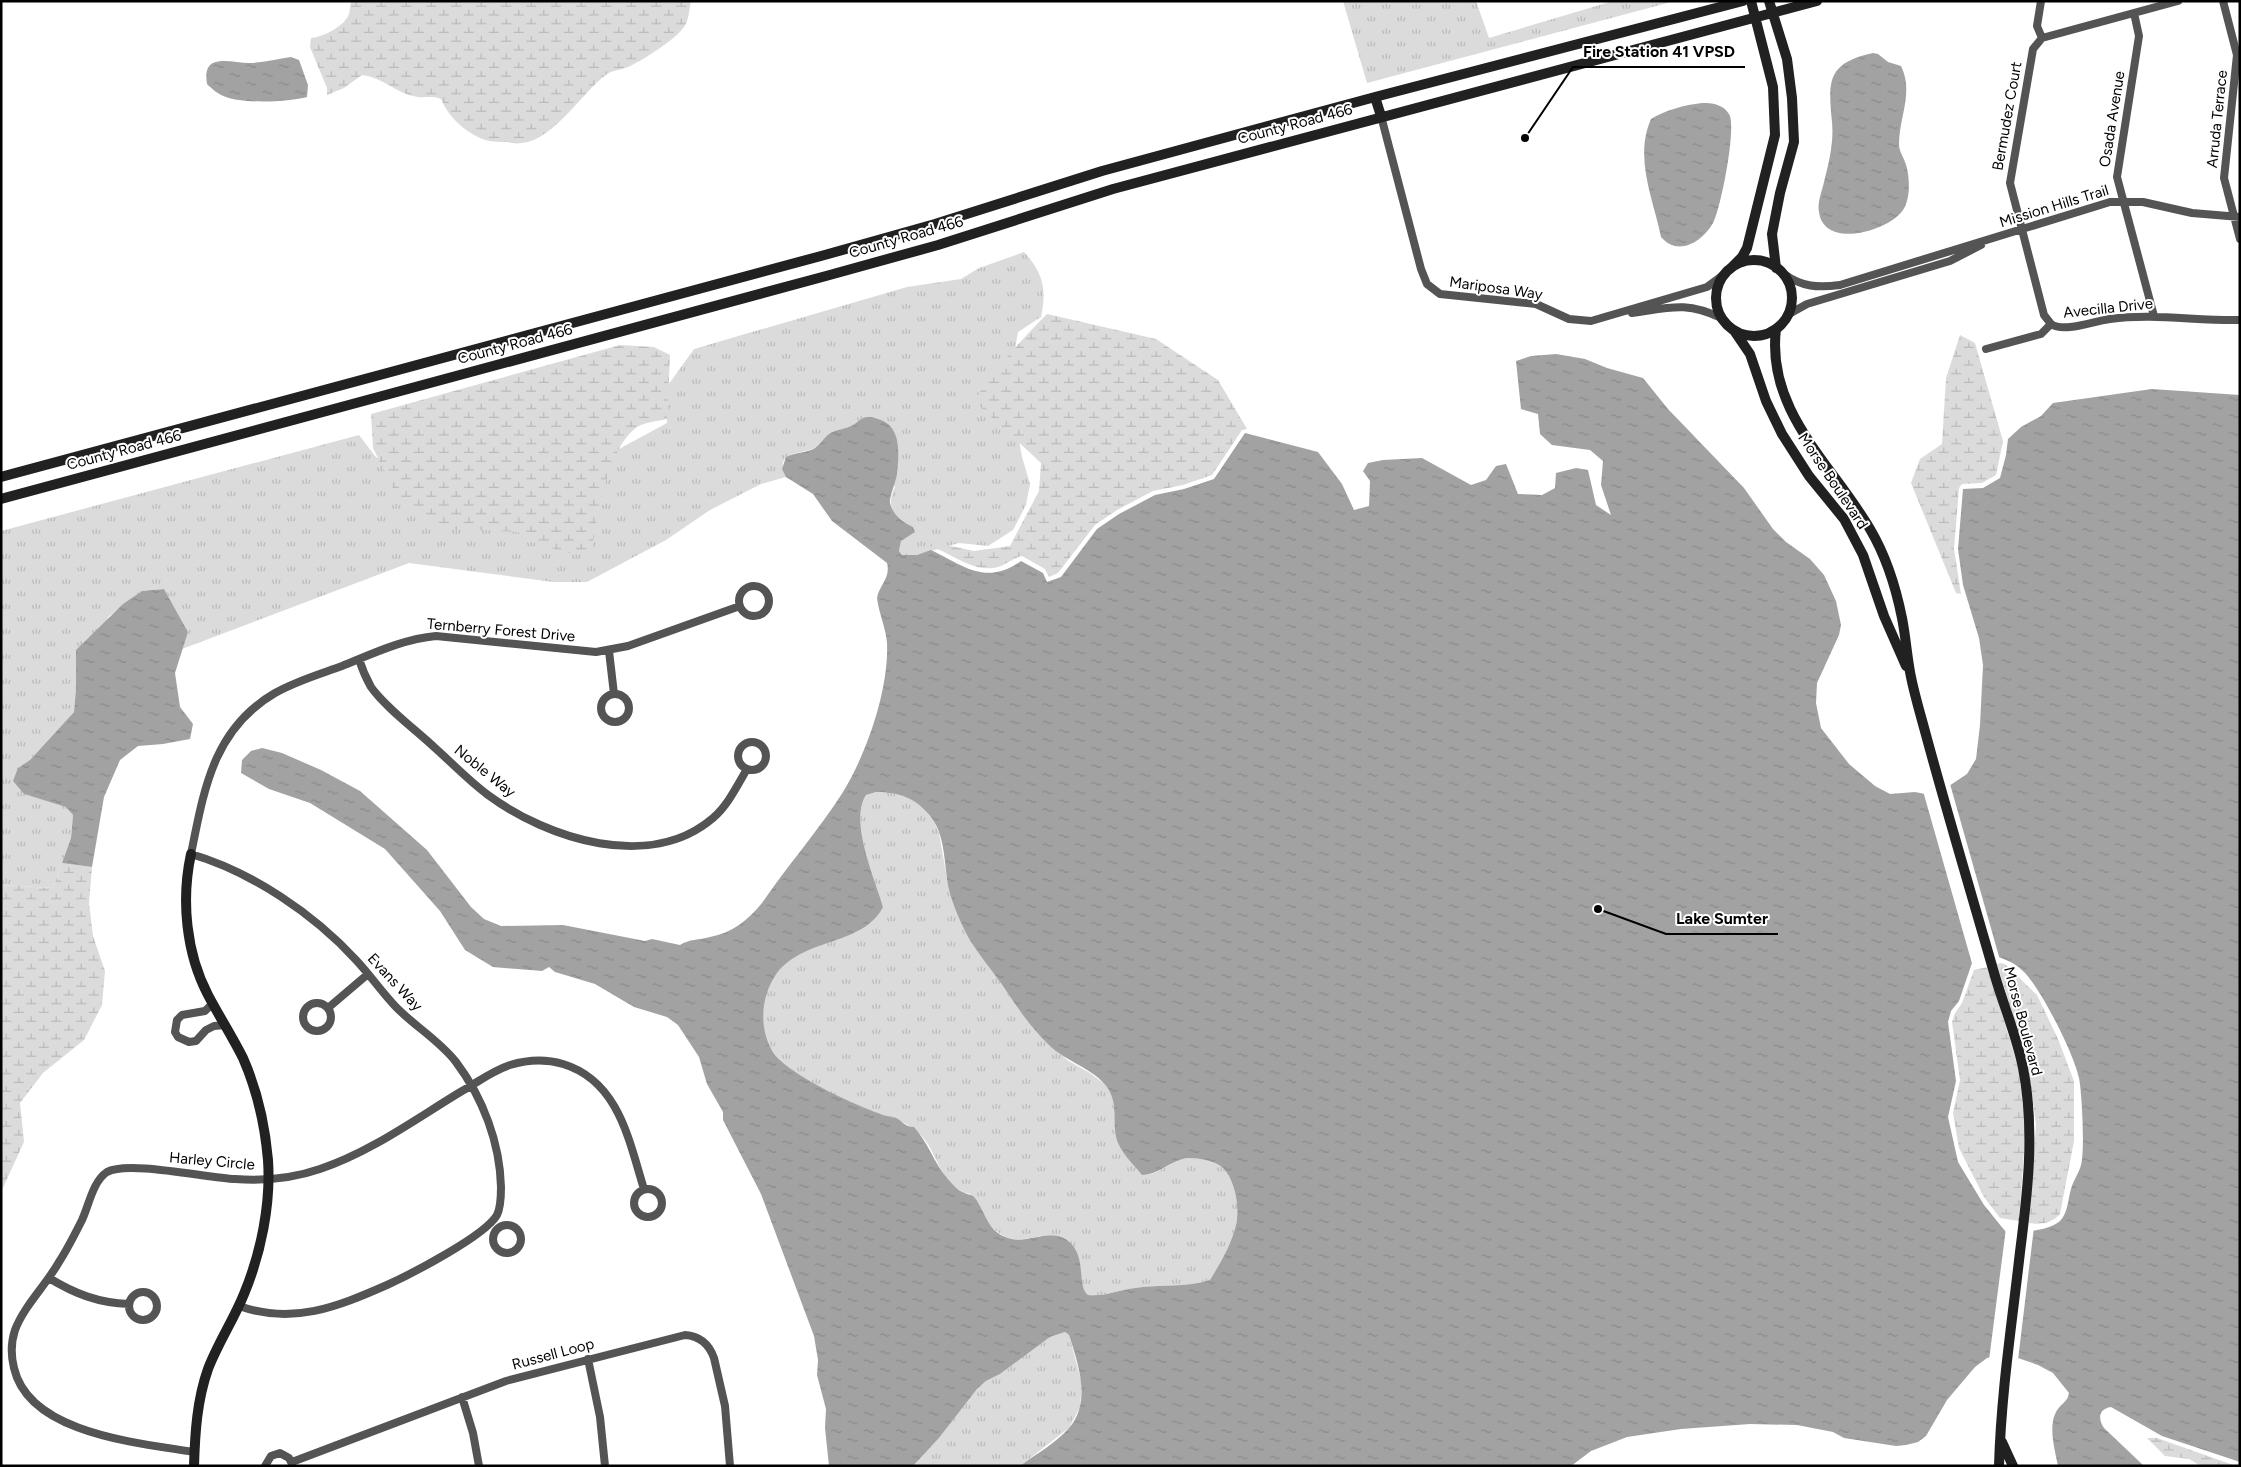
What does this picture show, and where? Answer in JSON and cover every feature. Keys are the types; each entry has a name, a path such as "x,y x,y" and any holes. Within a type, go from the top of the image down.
{"main road":[{"name":"County Road 466","path":"1,477 821,256 935,224 1102,171 1743,1"},
{"path":"1751,1 1773,87 1775,134 1747,248 1742,257 1728,270 1719,283 1716,307 1721,318 1735,332 1756,336 1776,329 1788,314 1792,297 1790,285 1780,271 1772,234 1780,192 1794,142 1792,98 1786,59 1769,1"},
{"name":"County Road 466","path":"1,498 938,245 1113,189 1817,1"},
{"path":"1376,97 1381,116"},
{"path":"1728,270 1741,262 1753,260 1764,262 1780,271"},
{"name":"Morse Boulevard","path":"1776,329 1774,349 1776,366 1782,390 1799,427 1848,494 1872,532 1890,574 1902,618 1911,678 2001,997 2023,1066 2031,1124 2027,1192 2000,1422 1999,1466"},
{"name":"Morse Boulevard","path":"1735,332 1750,354 1766,401 1782,434 1809,476 1844,519 1863,555 1884,616 1911,678"},
{"name":"Ternberry Forest Drive","path":"191,854 186,880 188,929 200,975 243,1059 261,1112 268,1155 268,1179 260,1245 253,1270 239,1306 216,1349 206,1375 197,1412 194,1466"},
{"name":"Morse Boulevard","path":"2001,1441 2013,1466"}],"street":[{"path":"2042,1 2037,26 2042,38 2178,1"},
{"name":"Arruda Terrace","path":"2223,1 2237,55 2224,170 2225,181 2237,217 2240,239"},
{"name":"Osada Avenue","path":"2134,13 2139,36 2117,170 2123,201 2154,316"},
{"name":"Bermudez Court","path":"2042,38 2033,49 2010,179 2012,194 2044,315 2050,324"},
{"name":"Mariposa Way","path":"1381,116 1421,269 1427,284 1440,294 1536,304 1569,319 1579,321 1591,321 1616,315 1684,306 1703,309 1721,318"},
{"name":"Mission Hills Trail","path":"1780,271 1796,282 1814,287 1840,285 1947,251 2022,230 2096,205 2123,201 2143,202 2204,214 2237,217"},
{"name":"Mission Hills Trail","path":"1788,314 1807,304 1950,261 1996,238"},
{"name":"Mariposa Way","path":"1616,315 1655,301 1707,287 1728,270"},
{"name":"Avecilla Drive","path":"1986,349 2041,334 2050,324 2063,328 2110,319 2154,316 2240,320"},
{"name":"Ternberry Forest Drive","path":"191,854 207,779 221,749 247,714 260,703 289,686 410,640 436,636 580,652 609,651 646,640 740,606"},
{"path":"609,651 614,694"},
{"name":"Noble Way","path":"359,659 367,679 377,693 488,794 534,822 578,838 607,844 639,847 657,846 682,838 709,821 724,807 747,769"},
{"name":"Evans Way","path":"191,854 220,865 278,896 335,939 395,1005 430,1036 455,1062 471,1086 485,1113 498,1162 501,1196 497,1214 492,1222"},
{"path":"328,1008 368,974"},
{"path":"213,1003 205,1011 182,1015 177,1020 175,1032 178,1038 190,1042 196,1041 206,1030 214,1026 225,1025"},
{"name":"Harley Circle","path":"194,1452 112,1437 46,1414 29,1398 14,1371 12,1344 18,1323 71,1242 97,1182 107,1172 128,1167 233,1179 268,1179 308,1173 336,1164 413,1122 502,1068 536,1060 564,1064 588,1076 605,1091 618,1110 644,1189"},
{"path":"239,1306 268,1314 284,1315 314,1312 366,1294 415,1271 459,1246 492,1222 497,1228"},
{"path":"49,1278 64,1288 93,1300 129,1304"},
{"name":"Russell Loop","path":"265,1466 267,1459 275,1454 285,1455 293,1464 506,1381 679,1335 690,1335 702,1340 712,1351 720,1377 725,1406 730,1466"},
{"path":"588,1359 600,1417 605,1466"},
{"path":"462,1397 477,1449 479,1466"}],"green space":[{"path":"351,1 691,1 686,24 674,37 634,64 607,74 556,125 534,140 518,143 490,141 480,138 457,122 441,99 417,97 407,94 370,77 362,75 344,88 327,95 327,88 310,47 311,38 327,33 343,23 349,14"},
{"path":"1343,1 1476,1 1489,38 1613,1 1675,1 1367,83"},
{"path":"1024,252 1036,267 1042,282 1044,298 1041,317 1018,332 1011,372 1014,413 1022,457 1030,484 1026,505 1013,530 988,546 959,543 917,555 902,555 899,551 901,541 914,532 913,527 906,524 893,512 891,501 895,487 863,418 854,425 832,433 814,448 786,457 783,462 783,468 786,477 761,484 710,510 666,540 587,582 553,582 409,563 182,649 188,632 164,589 142,591 108,617 76,688 74,712 30,760 18,768 24,794 67,807 73,815 71,838 53,888 1,885 1,531 359,435 375,456 409,481 619,449 667,423 666,388 694,349 907,287 961,279 979,268"},
{"path":"1047,314 1156,339 1218,380 1247,429 1242,430 1212,475 1183,485 1153,491 1117,510 1095,525 1058,573 1049,577 1045,569 1022,556 997,567 984,568 967,563 925,545 933,542 974,551 1010,546 1039,491 1041,463 974,401 1008,356"},
{"path":"1960,335 1975,343 2003,441 1996,475 1982,483 1962,484 1959,488 1954,549 1961,594 1956,593 1911,483 1920,459 1942,444 1946,378"},
{"path":"620,345 654,347 670,355 667,419 640,425 626,437 618,451 605,486 590,556 572,554 531,542 518,532 438,528 395,492 373,448 371,414"},
{"path":"876,792 894,792 906,796 921,805 933,819 939,833 949,890 1001,984 1020,1011 1067,1060 1106,1085 1113,1096 1115,1125 1142,1175 1154,1173 1177,1161 1189,1158 1215,1163 1226,1172 1233,1186 1237,1202 1236,1225 1222,1260 1210,1280 1191,1284 1144,1287 1088,1295 1082,1285 1080,1262 1074,1247 1068,1241 1053,1235 1013,1239 996,1231 988,1223 970,1194 958,1189 948,1179 928,1144 916,1130 904,1123 836,1096 802,1077 774,1053 767,1042 762,1016 768,990 773,978 781,967 805,951 836,937 883,907 865,850 860,820 866,795"},
{"path":"62,863 92,867 89,903 93,936 105,971 102,1005 84,1040 43,1073 20,1103 24,1142 1,1192 1,885 53,888"},
{"path":"2002,963 2037,995 2058,1039 2074,1081 2074,1141 2060,1214 2050,1221 2038,1224 2029,1223 2036,1125 2028,1065 1997,964"},
{"path":"1988,967 2018,1067 2026,1124 2019,1221 2000,1218 1984,1197 1959,1148 1953,1113 1960,1080 1952,1022 1955,1013 1962,1003 1974,970"},
{"path":"1065,1332 1069,1335 1081,1380 1080,1407 1069,1428 1020,1466 913,1466 939,1438 977,1389 986,1381 1000,1374 1050,1337"},
{"path":"2147,1438 2157,1438 2236,1466 2201,1466 2189,1459 2165,1456"}],"water":[{"path":"1873,53 1878,54 1888,62 1901,66 1905,76 1906,95 1899,144 1908,173 1907,200 1903,210 1896,218 1885,225 1872,230 1844,234 1832,231 1823,224 1819,212 1819,201 1832,145 1831,85 1839,68 1858,57"},
{"path":"291,57 299,60 308,85 307,97 278,101 243,101 223,96 207,84 207,70 213,63 222,61 252,63"},
{"path":"1702,103 1720,106 1729,114 1731,122 1730,150 1724,185 1716,215 1708,230 1703,236 1689,245 1675,246 1661,237 1647,178 1644,148 1646,134 1651,119 1675,108"},
{"path":"1556,354 1585,359 1607,368 1643,378 1668,409 1744,488 1773,529 1786,542 1810,559 1824,575 1836,601 1841,625 1839,635 1817,683 1816,703 1821,728 1849,764 1875,786 1890,794 1940,792 1967,774 1976,759 1983,665 1979,638 1963,585 1958,549 1963,489 1983,488 2000,478 2008,439 2021,427 2041,416 2053,403 2152,389 2240,395 2240,1462 2162,1436 2111,1407 2101,1412 2102,1425 2144,1466 2058,1466 2053,1439 2054,1418 2069,1393 2053,1373 2038,1365 2018,1358 1995,1356 1987,1358 1975,1367 1947,1400 1926,1436 1918,1442 1906,1445 1896,1446 1844,1438 1833,1432 1797,1425 1750,1424 1681,1429 1627,1437 1591,1451 1571,1466 1020,1466 1064,1433 1076,1418 1080,1406 1081,1382 1069,1335 1065,1332 1050,1337 1000,1374 986,1381 977,1389 939,1438 913,1466 829,1466 825,1428 826,1409 817,1375 818,1360 814,1336 761,1194 723,1120 723,1112 707,1084 699,1057 678,1025 667,1017 634,1007 595,984 555,972 549,967 542,971 493,967 465,950 440,911 385,849 310,803 269,789 241,773 242,760 251,751 262,748 282,753 321,770 360,791 427,850 471,907 484,919 501,926 563,925 645,941 652,939 680,945 718,935 739,925 757,909 843,792 860,759 875,720 887,661 887,643 877,598 886,577 887,563 832,521 813,494 786,477 782,469 786,457 812,450 829,434 850,426 863,418 872,417 878,419 891,428 897,441 897,474 891,497 891,507 896,515 913,527 915,532 901,541 899,551 902,555 917,555 931,550 965,567 986,573 997,572 1021,561 1043,573 1047,582 1061,577 1097,529 1119,514 1155,495 1184,489 1214,479 1245,433 1318,452 1342,484 1354,510 1369,506 1370,481 1363,471 1368,463 1383,460 1422,458 1471,485 1486,480 1496,466 1506,464 1518,494 1542,495 1555,488 1556,473 1576,468 1588,470 1596,505 1611,515 1601,485 1603,461 1590,450 1552,445 1540,434 1538,414 1521,409 1516,361 1531,356","holes":["876,792 893,793 907,797 919,805 931,817 942,842 951,897 964,930 971,942 1035,1031 1056,1051 1095,1075 1107,1087 1113,1101 1116,1138 1121,1149 1142,1175 1189,1158 1215,1163 1226,1172 1233,1186 1237,1202 1236,1225 1222,1260 1210,1280 1191,1284 1144,1287 1088,1295 1083,1285 1077,1254 1067,1240 1053,1235 1015,1240 1001,1235 991,1226 974,1197 960,1191 947,1178 914,1127 907,1126 897,1118 875,1112 825,1090 793,1071 773,1052 765,1033 763,1012 768,991 777,973 789,961 803,953 862,929 874,920 883,907 865,850 860,820 866,795","1986,954 2011,962 2030,979 2056,1022 2071,1054 2079,1078 2083,1122 2081,1165 2072,1186 2063,1218 2050,1227 2037,1230 2007,1233 1984,1205 1958,1162 1948,1117 1956,1081 1948,1022 1951,1011 1959,1001 1972,963"]},
{"path":"164,589 188,632 175,673 180,707 193,724 190,739 138,746 120,760 104,797 92,867 62,863 71,838 73,815 66,807 24,794 13,781 18,768 30,760 74,712 76,650 123,604 142,591"}],"pier":[{"path":"1950,784 2000,960 1986,957 1980,959 1973,967 1923,791 1939,790"},
{"path":"2034,1227 2018,1360 2006,1358 1989,1360 2006,1228 2013,1231"}],"place":[{"name":"Fire Station 41 VPSD","path":"1525,138"},
{"name":"Lake Sumter","path":"1598,909"}]}
